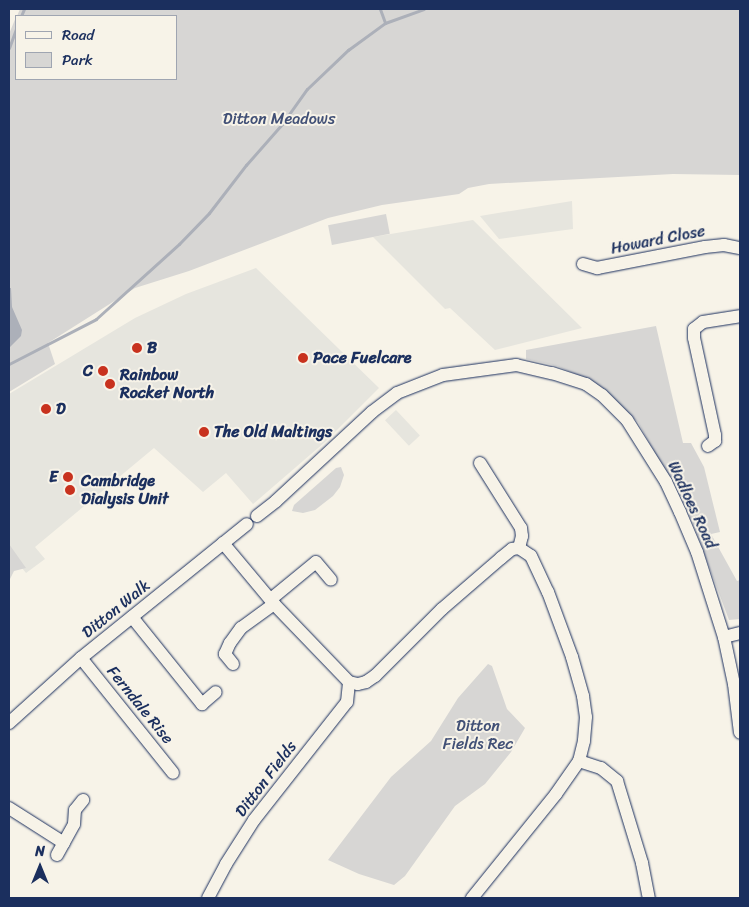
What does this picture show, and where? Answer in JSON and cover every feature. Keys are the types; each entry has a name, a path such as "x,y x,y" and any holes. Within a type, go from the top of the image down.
{"street":[{"name":"Howard Close","path":"582,264 596,268 724,244 740,248"},
{"path":"708,446 714,441 715,435 694,338 694,330 703,322 740,316"},
{"name":"Ditton Walk","path":"10,718 80,658 276,501 372,412 397,393 443,375 516,365"},
{"name":"Wadloes Road","path":"516,365 552,373 586,384 602,395 627,420 666,482 697,552 724,637 734,684 740,733"},
{"path":"480,463 521,528 520,548"},
{"path":"223,544 272,601 349,682 366,682 375,676 442,609 512,549 520,548 530,556 542,578 572,657 581,688 586,717 584,741 579,761 556,794 472,898"},
{"path":"233,664 225,654 230,642 241,628 316,562 331,580"},
{"path":"132,617 202,704 216,692"},
{"path":"724,637 740,633"},
{"name":"Ferndale Rise","path":"80,658 173,773"},
{"name":"Ditton Fields","path":"208,898 226,864 254,820 347,702 349,682"},
{"path":"579,761 601,768 616,781 642,863 649,898"},
{"path":"57,855 74,824 75,810 82,800"},
{"path":"9,808 64,843"}],"shaded area":[{"path":"572,201 573,229 499,239 480,216"},
{"path":"473,220 582,328 495,350 450,308 445,309 373,237"},
{"path":"256,268 379,388 325,442 253,504 226,473 203,492 154,448 35,547 45,559 26,573 9,552 9,394 135,318 186,294"},
{"path":"9,288 11,288 12,307 22,330 21,336 9,348"},
{"path":"396,410 420,436 409,446 385,420"}],"green space":[{"name":"Ditton Meadows","path":"20,9 740,9 740,175 673,174 489,184 468,188 459,194 382,205 328,218 189,271 135,288 48,343 55,364 9,392 9,34 15,19 15,80 178,80 178,15 17,15"},
{"path":"386,214 390,234 332,245 328,225"},
{"path":"656,326 683,443 691,443 704,467 720,532 711,534 737,581 740,580 740,619 729,620 692,521 638,422 591,381 557,366 526,359 526,350"},
{"path":"341,467 344,475 340,487 333,496 315,510 303,513 292,511 294,505 336,468"},
{"path":"9,544 26,568 14,571 9,581"},
{"name":"Ditton Fields Rec","path":"488,664 492,666 507,709 525,728 511,752 485,784 455,806 405,876 394,885 359,874 328,860 391,777 431,741 458,698"}],"waterway":[{"path":"21,15 24,9"},
{"path":"380,9 385,23"},
{"path":"9,364 96,319 179,244 209,213 246,165 282,124 307,89 348,50 385,23 424,9"},
{"path":"9,48 15,32"}],"place":[{"name":"B","path":"137,348"},
{"name":"Pace Fuelcare","path":"303,358"},
{"name":"C","path":"103,371"},
{"name":"Rainbow Rocket North","path":"110,384"},
{"name":"D","path":"46,409"},
{"name":"The Old Maltings","path":"204,432"},
{"name":"E","path":"68,477"},
{"name":"Cambridge Dialysis Unit","path":"70,490"}]}
